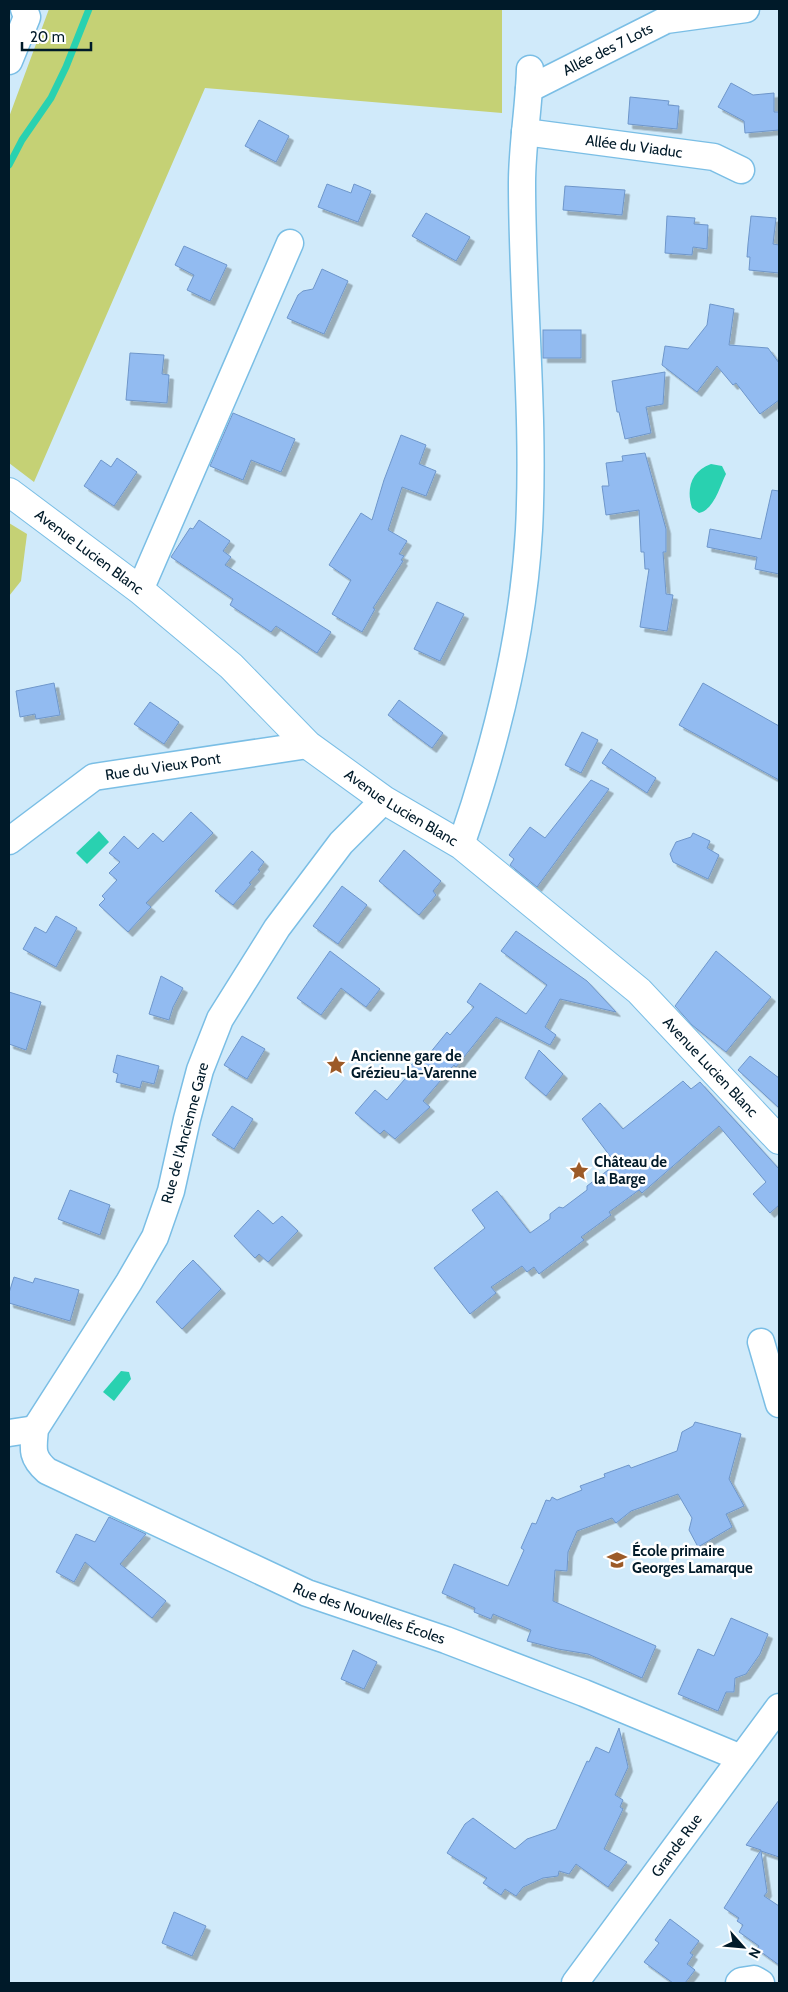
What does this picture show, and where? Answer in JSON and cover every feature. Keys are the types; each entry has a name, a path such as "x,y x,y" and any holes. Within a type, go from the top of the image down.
{"main road":[{"name":"Avenue Lucien Blanc","path":"9,492 140,590 231,666 308,745 384,800 461,845 639,991 779,1140"}],"street":[{"path":"9,61 26,17 24,9"},
{"name":"Allée des 7 Lots","path":"525,132 530,79 666,20 746,9"},
{"path":"461,845 499,720 519,625 529,531 530,450 522,182 525,132"},
{"name":"Allée du Viaduc","path":"525,132 714,157 741,170"},
{"path":"140,590 290,243"},
{"name":"Rue du Vieux Pont","path":"9,841 94,776 308,745"},
{"name":"Rue de l'Ancienne Gare","path":"35,1429 129,1282 155,1237 171,1191 200,1070 220,1019 277,928 341,843 384,800"},
{"path":"761,1342 779,1404"},
{"path":"9,1433 35,1429"},
{"name":"Rue des Nouvelles Écoles","path":"35,1429 33,1447 37,1462 47,1471 185,1534 307,1593 446,1640 584,1693 742,1758"},
{"name":"Grande Rue","path":"575,1983 779,1707"},
{"path":"739,1983 754,1979 761,1983"}],"shaded area":[{"path":"49,9 502,9 502,113 205,88 34,482 9,463 9,117"},
{"path":"711,464 722,466 726,474 713,503 699,513 692,508 690,488 699,471"},
{"path":"9,523 27,534 21,581 9,596"},
{"path":"99,831 109,842 87,864 76,853"},
{"path":"121,1371 129,1372 131,1379 114,1401 103,1392"}],"building":[{"path":"731,83 753,95 774,93 774,112 779,112 779,130 745,133 744,121 718,107"},
{"path":"630,97 669,101 668,105 679,106 677,129 628,124"},
{"path":"259,120 289,136 276,162 245,146"},
{"path":"327,184 351,193 354,184 371,191 358,222 318,207"},
{"path":"565,186 625,190 622,215 563,210"},
{"path":"426,213 470,237 456,261 412,236"},
{"path":"667,216 695,218 694,224 708,225 707,249 693,247 692,255 665,253"},
{"path":"751,216 776,218 773,244 779,245 779,273 749,270 750,257 747,257"},
{"path":"184,246 227,265 210,301 187,290 194,275 175,265"},
{"path":"322,269 348,281 324,334 287,318 298,295 303,291 313,289"},
{"path":"710,304 734,309 729,345 768,348 779,363 779,400 760,414 736,383 733,385 717,366 697,392 662,365 665,346 688,349 707,325"},
{"path":"543,330 581,330 581,358 543,358"},
{"path":"130,353 164,355 162,374 169,375 167,403 126,400"},
{"path":"665,372 663,404 646,407 651,433 625,439 619,412 617,412 612,381"},
{"path":"233,413 295,439 281,472 251,460 243,480 210,466"},
{"path":"401,435 426,445 419,464 436,471 426,496 402,487 388,530 407,541 399,554 404,556 401,560 403,561 373,608 375,609 362,632 332,614 351,580 329,565 361,513 372,520 384,480"},
{"path":"645,453 666,529 666,552 663,552 666,594 673,595 667,631 640,627 649,569 645,569 644,552 641,552 639,510 606,515 602,486 609,486 606,463 623,461 622,456"},
{"path":"117,458 137,472 114,506 84,486 101,460 111,467"},
{"path":"772,490 779,491 779,574 755,569 757,557 707,547 710,529 761,539"},
{"path":"199,520 230,541 223,551 231,557 225,565 331,632 317,653 276,626 271,632 230,605 233,599 171,557 190,528 193,529"},
{"path":"437,602 464,614 440,661 414,649"},
{"path":"54,683 60,715 36,719 35,714 20,717 16,691"},
{"path":"703,683 779,726 779,780 679,725"},
{"path":"399,700 443,733 432,748 388,715"},
{"path":"150,702 179,722 164,744 134,724"},
{"path":"582,732 598,740 581,773 565,765"},
{"path":"611,749 656,778 647,793 602,763"},
{"path":"591,780 609,789 537,887 510,865 514,859 509,855 530,827 545,838"},
{"path":"191,812 213,833 146,903 151,907 128,932 99,905 105,899 102,896 117,880 109,873 120,862 109,853 124,836 138,849 153,833 163,842"},
{"path":"693,833 710,841 707,848 719,855 708,879 673,862 670,854 676,842 691,837"},
{"path":"404,850 441,881 433,891 436,895 419,915 379,881"},
{"path":"252,851 264,862 258,870 260,871 249,883 251,884 233,905 215,891"},
{"path":"342,886 367,905 338,944 313,926"},
{"path":"56,916 77,928 56,967 23,949 35,927 46,933"},
{"path":"516,931 587,981 616,1012 560,999 545,1027 556,1035 550,1045 496,1017 456,1067 454,1065 423,1101 430,1107 395,1139 384,1130 380,1134 355,1113 375,1090 387,1100 410,1073 407,1070 420,1055 425,1059 447,1032 450,1035 474,1007 467,1002 480,983 526,1014 547,985 501,951"},
{"path":"330,951 380,989 366,1007 341,988 321,1015 297,998"},
{"path":"716,951 771,997 726,1052 692,1025 675,1006"},
{"path":"161,976 183,988 173,1007 169,1020 149,1014"},
{"path":"9,992 41,1002 26,1050 9,1044"},
{"path":"242,1036 265,1049 247,1079 224,1065"},
{"path":"539,1050 563,1074 546,1096 525,1078"},
{"path":"117,1055 159,1066 154,1084 142,1081 140,1088 116,1082 118,1074 113,1072"},
{"path":"750,1056 779,1078 779,1108 738,1070"},
{"path":"683,1081 691,1089 700,1082 779,1169 779,1205 770,1213 753,1194 766,1182 719,1126 642,1193 639,1190 609,1212 611,1215 581,1237 584,1240 539,1274 534,1267 527,1272 522,1266 491,1287 496,1293 470,1314 434,1268 485,1228 472,1210 497,1191 530,1233 550,1219 550,1214 559,1207 563,1208 587,1190 587,1186 616,1164 582,1119 600,1103 623,1129"},
{"path":"232,1106 253,1119 234,1149 212,1135"},
{"path":"70,1190 110,1205 100,1235 58,1219"},
{"path":"258,1210 273,1224 282,1216 298,1231 268,1262 259,1254 255,1258 234,1236"},
{"path":"193,1260 221,1289 182,1329 156,1302"},
{"path":"14,1277 33,1283 35,1278 79,1290 70,1321 9,1303 9,1293"},
{"path":"695,1422 741,1434 729,1479 744,1506 726,1514 732,1527 698,1547 689,1530 692,1518 678,1494 631,1511 616,1523 612,1518 577,1531 568,1552 567,1571 555,1570 553,1601 656,1646 642,1678 588,1654 527,1641 531,1630 493,1614 491,1619 474,1612 475,1608 442,1593 454,1564 508,1586 524,1550 521,1548 532,1523 536,1524 546,1500 550,1501 552,1497 557,1500 582,1490 580,1486 605,1477 604,1474 629,1465 631,1468 677,1451 682,1432 693,1426"},
{"path":"109,1517 146,1534 120,1564 166,1601 152,1618 85,1562 74,1582 56,1572 76,1534 95,1542"},
{"path":"731,1618 768,1634 760,1654 746,1674 735,1678 734,1692 726,1692 718,1711 678,1694 698,1649 714,1656"},
{"path":"353,1650 377,1662 364,1689 341,1679"},
{"path":"619,1728 628,1767 615,1795 623,1800 620,1807 623,1809 604,1849 627,1862 608,1887 576,1864 569,1874 559,1871 558,1876 543,1878 523,1887 516,1896 505,1889 501,1895 483,1883 487,1878 447,1853 465,1824 473,1818 515,1849 527,1839 556,1829 587,1761 589,1762 596,1747 609,1753"},
{"path":"779,1800 779,1857 761,1851 767,1892 764,1896 779,1906 779,1965 757,1949 759,1946 739,1932 743,1925 737,1921 739,1918 724,1908 761,1850 746,1845"},
{"path":"174,1912 206,1926 192,1956 162,1943"},
{"path":"670,1919 699,1941 690,1953 693,1955 687,1964 695,1970 685,1983 673,1983 644,1962 659,1943 655,1940"}],"waterway":[{"path":"9,165 22,140 51,98 66,67 89,9"}],"place":[{"name":"Ancienne gare de Grézieu-la-Varenne","path":"336,1065"},
{"name":"Château de la Barge","path":"579,1171"},
{"name":"École primaire Georges Lamarque","path":"617,1560"}]}
